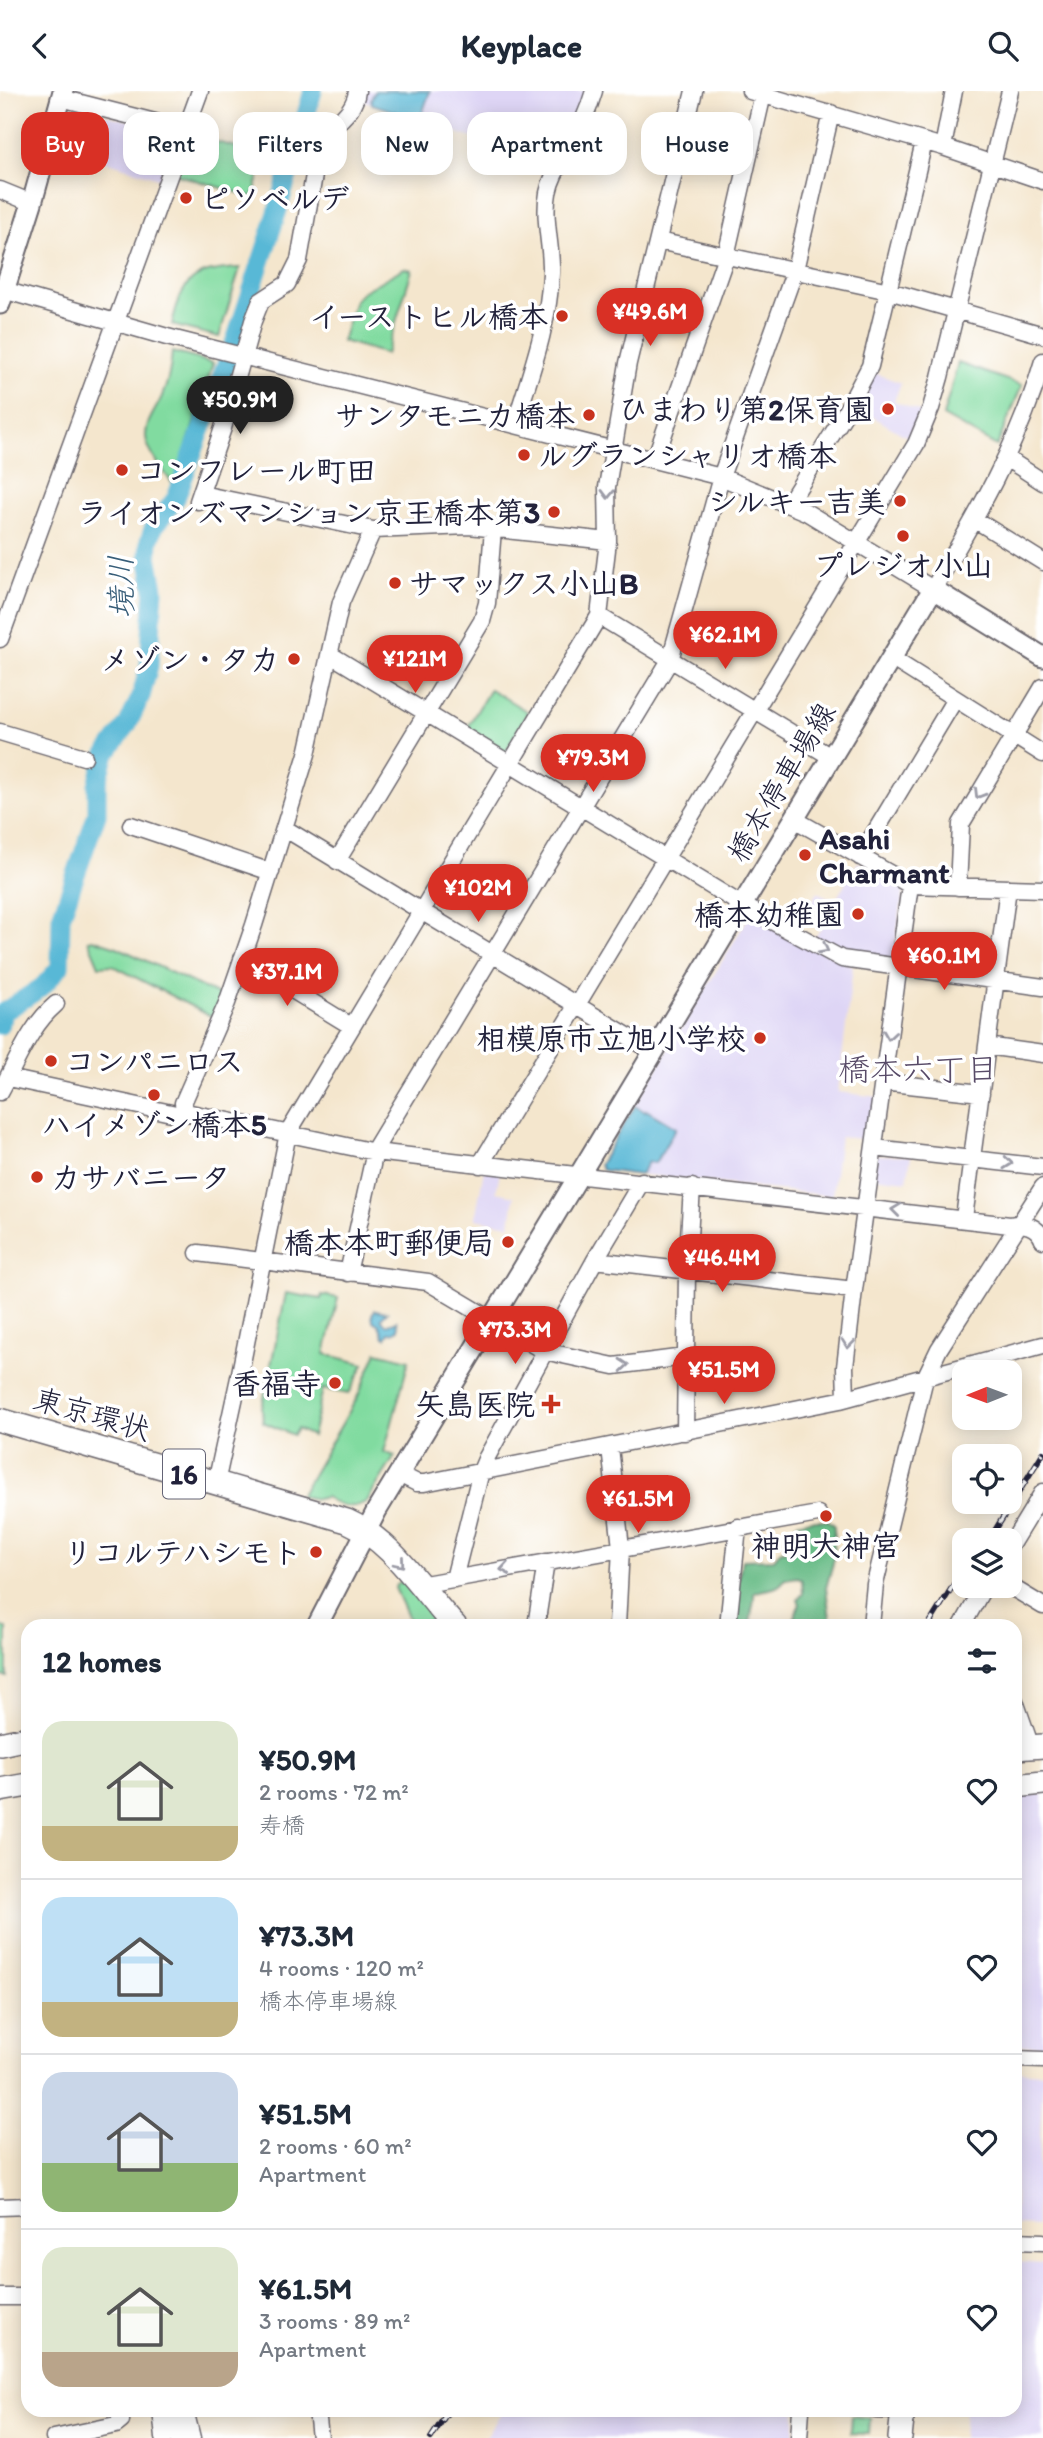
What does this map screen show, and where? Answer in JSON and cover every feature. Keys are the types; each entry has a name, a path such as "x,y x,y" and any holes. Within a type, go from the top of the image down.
{"highway":[{"name":"東京環状","path":"0,1420 347,1521 366,1530"},
{"name":"16","path":"366,1530 387,1547 449,1619"},
{"name":"16","path":"425,1592 442,1619"},
{"path":"0,1744 21,1740"},
{"path":"0,1758 21,1754"},
{"path":"0,1775 21,1771"},
{"path":"1022,1773 1043,1772"},
{"path":"1022,1785 1043,1783"},
{"path":"0,1790 21,1786"},
{"path":"900,2438 902,2417"}],"main road":[{"path":"2,295 32,203 62,94"},
{"path":"933,589 1043,657"},
{"name":"橋本停車場線","path":"321,1619 366,1530 399,1474 933,589"}],"street":[{"path":"192,112 200,91"},
{"path":"357,91 347,115 323,136 314,170 299,260 287,284 261,301 199,497 373,530 469,526 608,541"},
{"path":"515,424 537,352 549,292 551,272 546,211 548,193 554,173 580,127 594,91"},
{"path":"216,1483 288,1133 599,616 608,541 607,487 628,363 695,91"},
{"path":"943,147 954,91"},
{"path":"480,1165 916,444 937,387 1010,91"},
{"path":"655,459 726,256 757,93 943,147 1043,181"},
{"path":"62,94 124,112"},
{"path":"348,1273 375,1152 670,660 721,477 795,270 831,113"},
{"path":"789,503 864,379 877,344 924,142"},
{"path":"0,639 169,175"},
{"path":"0,190 32,203"},
{"path":"659,241 889,291 1043,335"},
{"path":"2,295 721,477 789,503 933,589 1006,458 1027,409 1043,361"},
{"path":"1006,458 1043,482"},
{"path":"974,519 1043,562"},
{"path":"337,861 482,621 487,603 493,529"},
{"path":"186,1112 183,1103 222,1015 242,959 307,754 341,602 373,530"},
{"path":"599,616 831,757"},
{"path":"331,655 742,905 842,959 1043,987"},
{"path":"891,658 1043,754"},
{"path":"958,887 961,824 1043,687"},
{"path":"860,857 955,699"},
{"path":"0,732 84,757"},
{"path":"794,819 910,885 1043,889"},
{"path":"131,825 271,872"},
{"path":"284,828 654,1052"},
{"path":"846,1398 845,1367 854,1290 910,885"},
{"path":"964,1218 1008,888"},
{"path":"242,959 351,1026"},
{"path":"56,1004 40,1020 4,1085 181,1115 186,1112 375,1152 1020,1223 1035,1229 1043,1240"},
{"path":"987,1046 1043,1054"},
{"path":"882,1082 981,1093"},
{"path":"874,1148 1043,1167"},
{"path":"454,1579 481,1471 544,1351 642,1181"},
{"path":"685,1432 687,1271 692,1187"},
{"path":"872,1619 875,1584 917,1402 925,1378 939,1349 1043,1187"},
{"path":"198,1254 428,1282 544,1351 616,1367 685,1357"},
{"path":"595,1260 854,1290"},
{"path":"399,1474 417,1483 424,1483 685,1432 846,1398 1043,1345"},
{"path":"610,1447 621,1548 617,1619"},
{"path":"1022,1529 1041,1501"},
{"path":"425,1592 454,1579 818,1514"},
{"path":"728,1619 738,1527"},
{"path":"537,1619 546,1562"},
{"path":"1022,1593 1043,1607"},
{"path":"966,1619 978,1598"},
{"path":"1022,1727 1029,1752"},
{"path":"1022,2059 1043,2060"},
{"path":"0,2207 21,2206"},
{"path":"1022,2241 1043,2242"},
{"path":"0,2297 21,2297"},
{"path":"54,2438 116,2425 121,2421 121,2417"},
{"path":"162,2417 163,2438"},
{"path":"174,2417 178,2438"},
{"path":"187,2417 192,2438"},
{"path":"318,2417 320,2438"},
{"path":"799,2438 800,2417"}],"shaded area":[{"path":"363,91 587,91 579,112 467,112 467,136 453,131 453,112 396,112 361,100"},
{"path":"68,106 93,112 66,112"},
{"path":"109,116 123,119 123,167 109,162"},
{"name":"ひまわり第2保育園","path":"872,372 901,383 894,401 923,413 912,440 855,406"},
{"name":"橋本幼稚園","path":"858,862 904,888 893,959 843,954 815,938 826,919 808,908 818,892 835,901"},
{"name":"相模原市立旭小学校","path":"750,915 853,966 838,1092 878,1097 871,1140 840,1137 832,1196 602,1170 599,1165"},
{"path":"875,1155 911,1156 907,1181 873,1177"},
{"path":"484,1170 500,1172 496,1192 514,1196 510,1225 475,1219"},
{"path":"1043,1794 1043,2046 1022,2045 1022,1795"},
{"path":"1022,2072 1043,2073 1036,2226 1022,2225"},
{"path":"1022,2262 1043,2264 1043,2438 963,2438 964,2417 1022,2417"},
{"path":"498,2417 796,2417 794,2438 485,2438"}],"green space":[{"path":"219,143 233,146 233,175 260,175 253,197 178,175 219,175"},
{"path":"240,268 219,337 172,325 180,297 192,280 211,271"},
{"path":"404,268 412,270 386,354 342,341 355,300 362,292"},
{"path":"172,352 213,363 174,486 153,457 146,437 149,421 166,386"},
{"path":"958,363 1022,385 997,446 943,416"},
{"path":"490,689 528,712 504,755 465,732"},
{"path":"88,940 117,947 223,997 216,1019 112,965 99,966"},
{"path":"286,1293 321,1299 322,1295 338,1298 325,1354 364,1364 349,1394 323,1389 312,1436 297,1429 293,1435 263,1422 262,1408"},
{"path":"377,1352 409,1360 384,1452 395,1456 367,1501 362,1504 346,1506 325,1497 317,1499 300,1496 357,1398"},
{"path":"828,1520 834,1525 833,1563 826,1588 830,1619 793,1619 800,1604 798,1600 803,1593 802,1580 798,1577 785,1579 775,1588 754,1593 750,1619 731,1619 742,1560 774,1559 781,1550 795,1549 804,1537 794,1528 796,1523"},
{"path":"405,1578 434,1617 409,1619 396,1585"},
{"path":"0,1627 7,1628 7,1677 0,1676"},
{"path":"851,2417 870,2418 869,2434 850,2433"}],"water":[{"path":"375,91 430,91 423,112 396,112 372,104"},
{"path":"635,1106 676,1128 655,1163 648,1162 640,1175 602,1170 599,1165"},
{"path":"375,1310 387,1312 381,1318 386,1325 397,1321 398,1329 389,1333 386,1338 379,1325 373,1321 372,1314"}],"waterway":[{"name":"境川","path":"0,1025 4,1012 42,987 60,967 61,917 97,814 97,785 105,756 128,724 141,696 149,666 154,589 148,556 149,541 154,527 176,498 237,335 313,91"}],"railway":[{"path":"996,1528 1043,1453"},
{"path":"932,1619 952,1587"},
{"path":"431,2438 444,2417"}],"place":[{"name":"ピソベルデ","path":"186,198"},
{"name":"イーストヒル橋本","path":"562,316"},
{"name":"ひまわり第2保育園","path":"888,409"},
{"name":"サンタモニカ橋本","path":"589,415"},
{"name":"ルグランシャリオ橋本","path":"524,455"},
{"name":"コンフレール町田","path":"122,470"},
{"name":"シルキー吉美","path":"900,501"},
{"name":"ライオンズマンション京王橋本第3","path":"554,512"},
{"name":"プレジオ小山","path":"903,536"},
{"name":"サマックス小山B","path":"395,583"},
{"name":"メゾン・タカ","path":"294,659"},
{"name":"Asahi Charmant","path":"805,855"},
{"name":"橋本幼稚園","path":"858,914"},
{"name":"相模原市立旭小学校","path":"760,1038"},
{"name":"コンパニロス","path":"51,1061"},
{"name":"ハイメゾン橋本5","path":"154,1095"},
{"name":"カサバニータ","path":"37,1177"},
{"name":"橋本本町郵便局","path":"508,1242"},
{"name":"香福寺","path":"335,1383"},
{"name":"矢島医院","path":"551,1404"},
{"name":"神明大神宮","path":"826,1516"},
{"name":"リコルテハシモト","path":"316,1552"}],"district":[{"name":"橋本六丁目","path":"918,1069"}]}
